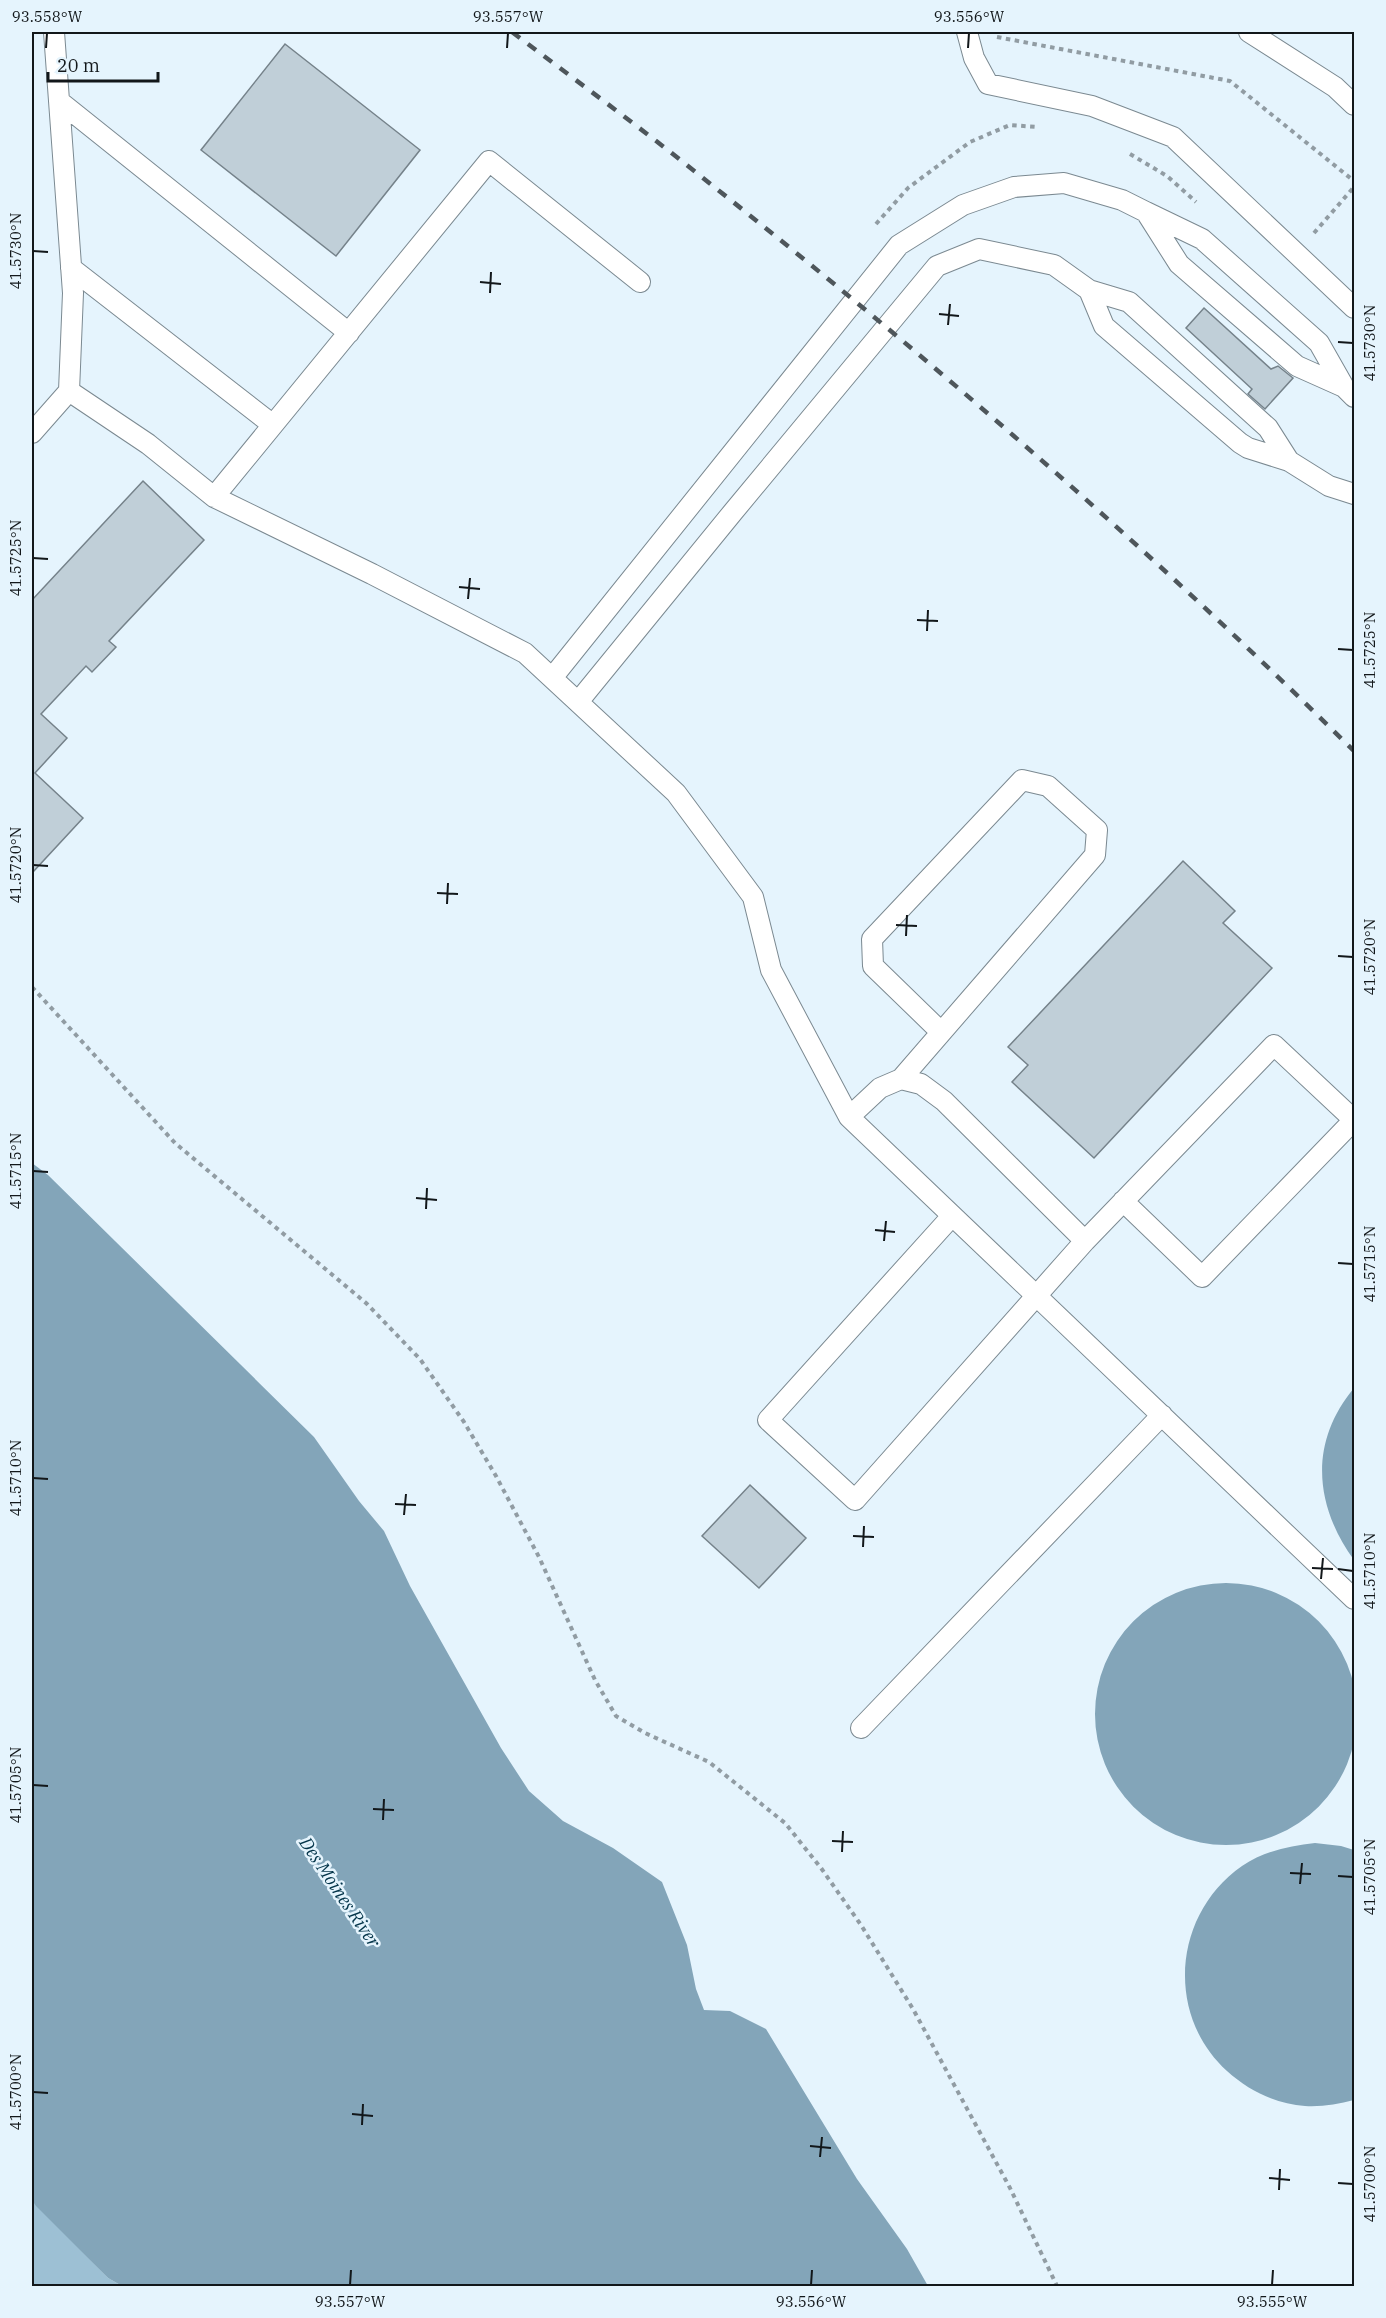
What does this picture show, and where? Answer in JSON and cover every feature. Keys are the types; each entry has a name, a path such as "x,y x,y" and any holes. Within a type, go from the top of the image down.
{"lane":[{"path":"32,433 69,392 73,293 54,32"},
{"path":"967,32 974,58 988,84 1092,106 1173,137 1354,308"},
{"path":"1249,32 1335,87 1354,105"},
{"path":"59,100 349,333"},
{"path":"214,497 489,161 640,282"},
{"path":"552,678 899,244 963,205 1014,187 1064,183 1122,200 1202,239 1211,246 1319,343 1349,392"},
{"path":"1146,212 1179,264 1297,366 1349,392"},
{"path":"578,702 732,512 937,266 980,249 1054,265 1089,290 1129,302 1262,422 1289,462"},
{"path":"71,268 273,425"},
{"path":"1089,290 1104,326 1231,435 1248,448 1289,462 1329,486 1354,494"},
{"path":"69,392 148,444 214,497 372,574 525,653 676,793 753,897 771,970 849,1117 1354,1599"},
{"path":"849,1117 880,1088 901,1079 1095,855 1097,830 1048,786 1022,780 872,939 873,966 941,1032"},
{"path":"952,1216 768,1420 855,1500 1085,1241 1274,1045 1354,1120 1202,1277 1124,1201"},
{"path":"901,1079 921,1084 944,1101 1085,1241"},
{"path":"861,1728 1161,1415"}],"path":[{"path":"993,36 1230,81 1354,181"},
{"path":"32,987 175,1143 366,1303 420,1359 464,1422 496,1476 539,1557 595,1680 616,1716 645,1733 709,1762 776,1815 821,1868 861,1925 913,2009 998,2167 1057,2286"}],"shaded area":[{"path":"32,2200 108,2278 122,2286 32,2286"}],"water":[{"name":"Des Moines River","path":"32,1163 48,1175 314,1437 359,1501 384,1531 410,1586 501,1748 529,1791 563,1821 613,1848 662,1882 687,1945 696,1989 704,2010 730,2011 766,2029 857,2179 907,2249 928,2286 122,2286 108,2278 36,2206 32,2200"},
{"path":"1354,1388 1354,1560 1331,1518 1322,1474 1329,1430 1339,1409"},
{"path":"1226,1583 1252,1586 1276,1593 1299,1605 1319,1621 1335,1641 1347,1664 1354,1688 1357,1714 1354,1740 1347,1764 1335,1787 1319,1807 1299,1823 1276,1835 1252,1842 1226,1845 1200,1842 1176,1835 1153,1823 1133,1807 1117,1787 1105,1764 1098,1740 1095,1714 1098,1688 1105,1664 1117,1641 1133,1621 1153,1605 1176,1593 1200,1586"},
{"path":"1315,1843 1354,1850 1354,2100 1311,2106 1294,2105 1263,2095 1244,2085 1227,2071 1207,2048 1193,2022 1186,1994 1185,1966 1191,1937 1202,1910 1219,1886 1242,1866 1259,1856"}],"building":[{"path":"285,44 420,150 336,256 201,150"},
{"path":"1204,308 1271,369 1278,366 1293,378 1265,409 1248,394 1252,389 1186,328"},
{"path":"143,481 204,540 109,641 116,647 92,672 86,666 41,714 67,738 35,773 83,818 32,873 32,600"},
{"path":"1183,861 1235,911 1223,923 1272,968 1094,1158 1012,1082 1028,1065 1008,1047"},
{"path":"750,1485 806,1538 759,1588 702,1536"}],"railway":[{"path":"512,32 698,174 951,382 1197,600 1354,751"}]}
